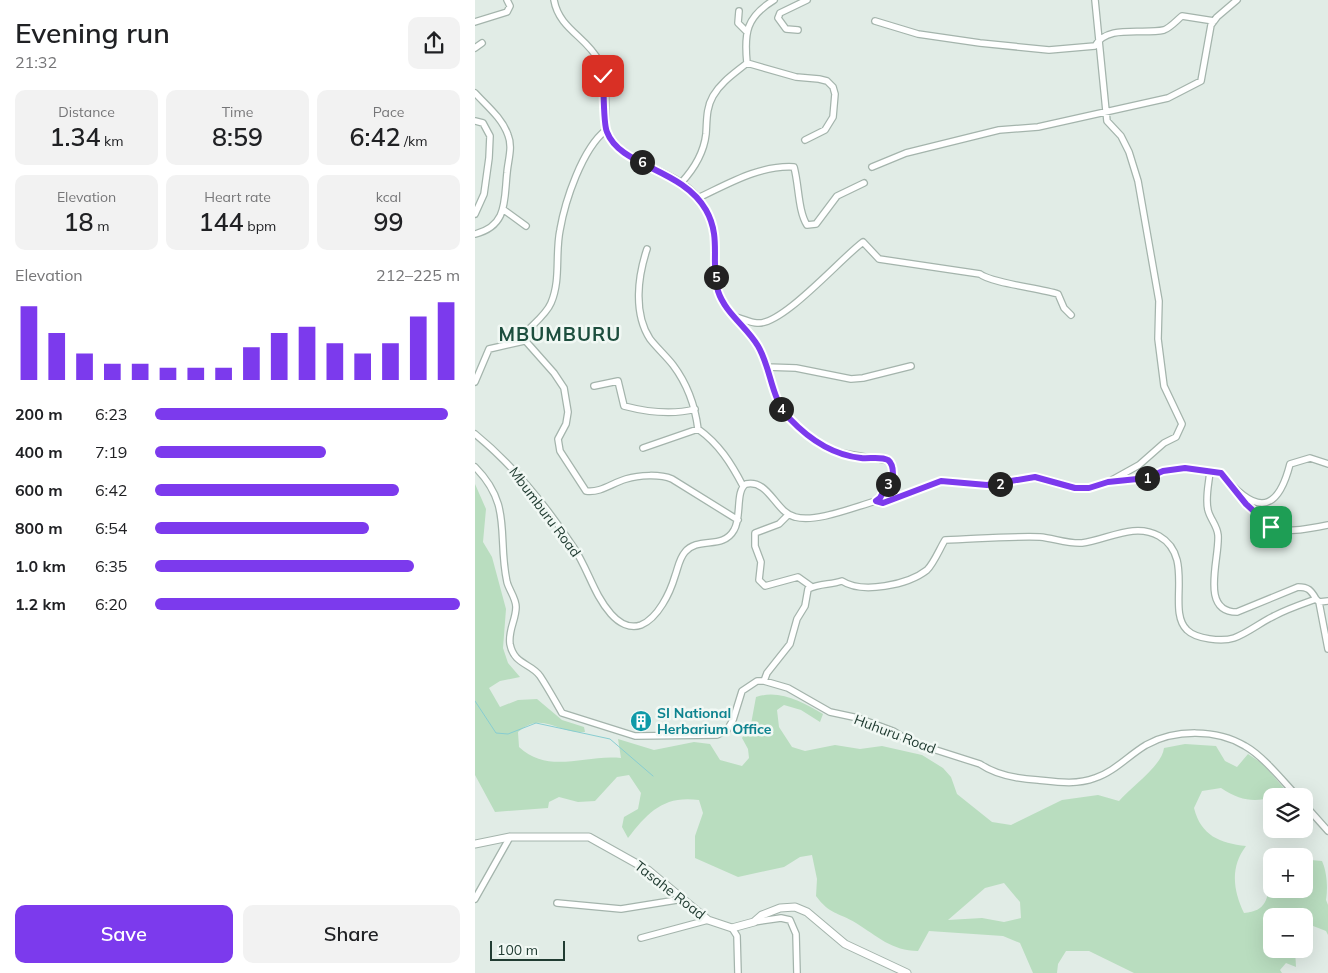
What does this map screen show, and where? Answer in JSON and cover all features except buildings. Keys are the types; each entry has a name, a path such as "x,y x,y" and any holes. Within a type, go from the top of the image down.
{"street":[{"path":"475,22 507,12 510,6 507,0"},
{"path":"554,0 560,19 594,53 602,67 606,130 616,148 681,183 698,198 710,218 714,230 718,290 734,316 759,347 782,410 809,437 831,450 847,455 889,461 893,474 880,498 876,501 815,517 801,518 788,515 781,510 763,487 751,483 743,486 723,453 711,438 698,429 690,392 674,366 649,337 640,306 639,275 647,249"},
{"path":"747,63 746,31 753,17 774,0"},
{"path":"798,30 786,29 777,18 781,13 807,0"},
{"path":"876,501 883,503 941,481 987,485 1035,477 1075,488 1089,488 1108,482 1139,465 1164,443 1176,437 1182,424 1164,386 1159,338 1159,301 1138,181 1129,152 1121,136 1107,121 1095,0"},
{"path":"872,166 906,153 999,130 1038,127 1168,98 1201,81 1211,26 1237,0"},
{"path":"739,11 738,23 746,31"},
{"path":"875,21 918,34 1049,50 1095,46 1099,39 1114,33 1165,30 1182,16 1215,21"},
{"path":"475,48 482,43"},
{"path":"681,183 698,158 706,137 707,114 713,96 725,81 747,63"},
{"path":"747,63 796,77 819,78 827,81 833,87 835,94 833,116 825,130 805,140"},
{"path":"475,93 498,118 510,142 504,210 495,224 484,232 475,234"},
{"path":"475,121 483,123 490,136 484,194 475,214"},
{"path":"606,130 592,144 570,194 560,231 557,276 551,304 523,335 524,341 554,372 564,388 568,412 566,424 558,439 559,452 586,492 600,490 626,479 663,476 672,479 738,520"},
{"path":"698,198 749,174 779,166 794,167 799,187 802,216 807,225 816,224 837,196 864,183"},
{"path":"504,210 526,226"},
{"path":"734,316 757,324 770,320 787,310 863,242 879,259 980,274 988,280 1041,288 1057,294 1063,308 1071,315"},
{"path":"475,382 489,349 524,341"},
{"path":"766,367 796,368 851,379 863,378 911,366"},
{"path":"594,386 618,382 624,406 641,411 662,410 678,414 695,410"},
{"path":"643,448 698,429"},
{"name":"Mbumburu Road","path":"475,434 507,462 554,520 574,549 604,606 625,625 638,626 644,624 657,610 666,598 685,551 698,544 717,543 725,540 732,534 738,520 743,486"},
{"path":"1238,494 1252,502 1269,503 1277,497 1286,480 1290,464 1310,458 1328,464"},
{"path":"475,467 489,482 501,511 507,582 516,604 515,615 509,630 510,646 520,663 539,674 562,713 635,736 717,735 727,730 733,720 743,691 757,681 764,681 767,673 790,644 797,618 805,606 807,589 842,581 851,586 903,582 927,569 945,540 1040,538 1081,543 1132,530 1147,532 1160,537 1170,546 1176,558 1180,576 1181,619 1185,629 1194,636 1233,638 1276,614 1318,600 1328,601"},
{"path":"1108,482 1147,478 1163,471 1185,468 1221,473 1238,494 1271,527 1282,531 1298,531 1328,525"},
{"path":"1210,471 1208,509 1216,525 1218,536 1213,593 1221,607 1228,612 1237,612 1297,587 1305,587 1312,591 1318,600 1328,649"},
{"path":"788,515 779,524 755,533 755,546 761,562 759,580 765,586 771,586 798,577 812,587"},
{"name":"Huhuru Road","path":"764,681 788,688 830,712 858,718 893,731 911,742 980,764 990,771 1029,780 1070,783 1095,778 1146,745 1164,737 1177,734 1206,733 1246,746 1289,788"},
{"path":"1313,814 1328,831"},
{"path":"475,899 509,837"},
{"name":"Tasahe Road","path":"476,842 509,837 589,837 648,870 708,920 732,928"},
{"path":"557,903 621,909 683,899"},
{"path":"754,922 762,915 780,908 795,907 807,912 845,944 907,973"},
{"path":"738,973 737,936 732,928 781,918 791,920 796,934 797,973"},
{"path":"641,938 708,920"}],"green space":[{"path":"475,484 486,509 483,542 492,557 506,609 503,648 508,663 520,677 500,681 489,688 500,707 518,700 537,699 562,720 584,727 585,732 575,732 543,723 527,726 518,732 519,747 531,755 555,762 621,758 618,739 654,750 694,742 710,744 720,760 742,766 749,758 748,749 742,738 751,724 756,697 765,695 782,696 799,701 823,714 820,722 801,710 784,705 777,710 779,727 792,747 805,751 835,745 860,749 882,746 922,755 943,768 951,777 957,794 992,822 1011,825 1062,800 1098,795 1119,801 1158,762 1164,748 1185,744 1216,746 1225,761 1237,767 1248,754 1263,764 1284,788 1263,788 1263,799 1254,800 1238,797 1221,788 1202,791 1194,808 1197,818 1207,832 1228,843 1246,846 1237,862 1235,870 1237,896 1244,913 1252,912 1262,907 1267,898 1313,898 1313,860 1322,861 1327,880 1328,935 1326,931 1313,926 1313,908 1263,908 1263,958 1296,958 1296,967 1286,963 1280,970 1282,973 1134,973 1089,951 1066,951 1058,964 1057,973 1033,973 1020,943 1003,936 929,931 918,951 892,946 856,923 830,910 821,902 816,896 817,879 812,855 800,857 784,867 738,877 695,858 695,836 703,813 699,800 676,800 658,807 643,820 628,838 622,827 624,817 638,809 641,793 629,775 617,777 595,801 578,802 559,797 549,802 548,808 495,812 475,775","holes":["1004,883 1020,902 1021,918 1004,922 982,918 948,920 985,888"]}],"waterway":[{"path":"475,701 496,733 508,734 536,723 610,739 653,776"}],"place":[{"name":"SI National Herbarium Office","path":"641,721"}],"district":[{"name":"MBUMBURU","path":"560,334"}],"route":[{"path":"603,76 606,130 616,148 681,183 691,190 705,208 714,230 716,278 721,298 759,347 773,390 782,410 809,437 831,450 861,458 885,459 891,464 893,474 891,480 880,498 876,501 883,503 941,481 987,485 1035,477 1075,488 1089,488 1119,480 1147,478 1163,471 1185,468 1221,473 1246,504 1271,527"}]}
